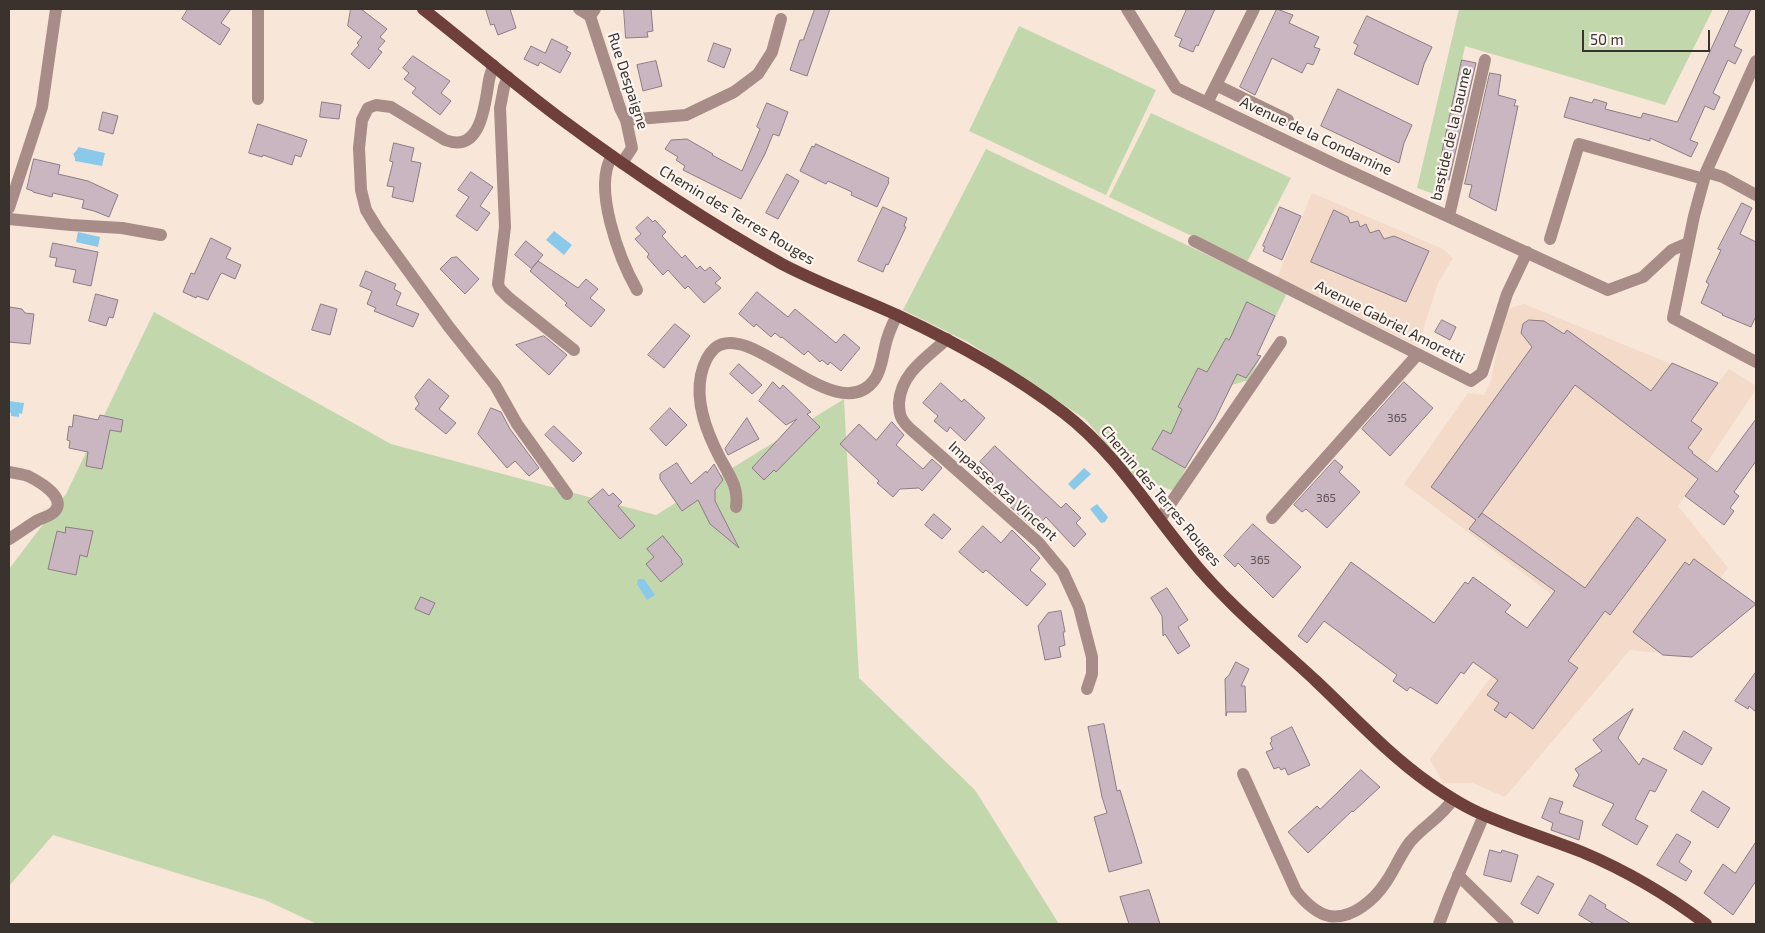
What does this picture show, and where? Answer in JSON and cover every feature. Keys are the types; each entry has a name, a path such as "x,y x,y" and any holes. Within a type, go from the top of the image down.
{"main road":[{"name":"Chemin des Terres Rouges","path":"423,9 559,118 726,231 784,265 833,289 897,315 947,339 1034,392 1067,415 1107,453 1189,558 1226,597 1409,768 1453,799 1484,815 1598,859 1647,886 1706,924"}],"street":[{"path":"9,208 42,107 56,9"},
{"path":"258,9 258,100"},
{"path":"579,9 593,12"},
{"name":"Avenue de la Condamine","path":"1127,9 1176,88 1334,164 1527,252"},
{"path":"1207,103 1254,9"},
{"name":"Rue Despaigne","path":"593,12 620,108 626,120 632,148 617,159 608,162 606,176 608,208 621,259 636,290"},
{"path":"626,120 686,115 734,92 758,74 772,52 781,19"},
{"name":"bastide de la baume","path":"1449,216 1485,60"},
{"path":"1756,61 1705,176 1694,216 1673,318 1756,362"},
{"path":"493,65 483,116 475,131 464,141 453,143 445,140 391,107 376,105 368,108 362,120 359,138 362,196 366,210 377,228 449,327 495,385 521,430 567,494"},
{"path":"508,77 500,108 505,228 498,284 500,289 509,298 574,350"},
{"path":"1216,85 1288,120"},
{"path":"1550,239 1579,144 1705,176 1722,177 1756,195"},
{"path":"9,219 122,228 161,235"},
{"name":"Avenue Gabriel Amoretti","path":"1194,241 1471,382 1482,373 1506,294 1527,252"},
{"path":"1527,252 1608,290 1643,277 1672,250 1688,243"},
{"path":"736,507 737,496 734,484 713,443 699,398 699,384 703,368 714,349 724,343 736,343 766,356 822,387 843,393 854,392 867,387 878,374 882,365 885,345 897,315"},
{"name":"Impasse Aza Vincent","path":"947,339 922,360 907,377 900,393 899,410 901,417 915,433 1039,542 1064,572 1079,607 1092,657 1092,674 1087,689"},
{"path":"1160,520 1281,342"},
{"path":"1272,518 1418,354"},
{"path":"9,472 22,474 42,484 54,494 58,504 57,509 52,514 38,520 9,539"},
{"path":"1243,774 1296,891 1307,904 1329,916 1346,914 1360,908 1374,897 1386,882 1410,842 1445,811 1453,799"},
{"path":"1439,924 1484,815"},
{"path":"1458,875 1508,924"}],"shaded area":[{"path":"1312,193 1443,249 1453,258 1438,283 1418,346 1277,278"},
{"path":"1524,304 1718,383 1729,369 1756,386 1756,389 1678,506 1728,568 1719,579 1756,604 1692,657 1630,650 1505,797 1473,783 1443,783 1430,759 1552,595 1404,484 1468,393 1484,395 1491,380 1503,320 1510,308"}],"green space":[{"path":"1459,9 1713,9 1665,105 1465,46 1434,194 1417,188"},
{"path":"1019,26 1156,90 1106,195 969,131"},
{"path":"1151,113 1291,178 1247,262 1109,197"},
{"path":"986,149 1287,293 1257,354 1261,356 1249,380 1232,385 1174,491 1134,476 1085,419 968,342 903,310"},
{"path":"154,312 391,444 656,515 844,399 859,678 975,790 1059,924 317,924 265,900 53,835 9,886 9,569 66,494"}],"water":[{"path":"78,147 105,153 102,166 75,161 73,154"},
{"path":"554,231 572,245 564,255 546,240"},
{"path":"78,232 100,237 98,247 76,242"},
{"path":"9,401 24,403 22,414 19,413 19,417 11,416"},
{"path":"1084,468 1091,474 1074,490 1068,484"},
{"path":"1097,504 1108,517 1105,522 1101,523 1090,509"},
{"path":"638,579 644,579 655,595 647,600 637,584"}],"building":[{"path":"188,9 231,9 221,23 230,29 220,45 182,19"},
{"path":"351,9 361,9 387,29 380,37 385,41 378,49 382,52 369,69 351,54 359,45 357,43 362,37 348,26"},
{"path":"486,9 510,9 516,28 498,35 494,24 491,25"},
{"path":"624,9 651,9 653,31 647,32 648,37 626,38"},
{"path":"815,9 830,9 807,76 790,70 800,40 803,40"},
{"path":"1187,9 1215,9 1198,46 1196,45 1193,52 1179,46 1182,39 1175,36"},
{"path":"1277,9 1293,15 1289,23 1319,37 1314,47 1320,49 1313,65 1307,63 1302,73 1272,58 1255,95 1240,87"},
{"path":"1730,9 1751,9 1734,46 1742,50 1735,64 1728,60 1713,93 1720,97 1714,110 1705,106 1690,140 1698,143 1691,157 1650,138 1650,141 1564,117 1570,97 1592,103 1594,99 1607,103 1605,109 1641,118 1643,113 1677,122"},
{"path":"1367,16 1432,47 1424,64 1418,85 1354,54 1358,45 1354,43"},
{"path":"552,39 568,47 566,50 571,53 560,73 540,62 538,66 524,59 531,46 545,53"},
{"path":"714,43 731,49 724,68 708,61"},
{"path":"413,56 450,81 441,93 451,101 440,115 412,93 416,88 404,79 409,73 403,68"},
{"path":"1462,60 1476,63 1449,180 1437,177"},
{"path":"656,61 662,86 643,91 637,65"},
{"path":"1490,73 1501,75 1498,95 1516,100 1514,106 1518,106 1496,211 1469,197 1472,185 1465,184"},
{"path":"1338,89 1412,125 1404,143 1399,163 1321,126"},
{"path":"322,102 341,105 339,119 320,117"},
{"path":"767,103 788,112 779,136 773,134 765,154 741,199 683,170 685,166 676,160 678,157 665,149 671,140 687,139 742,171 760,129 757,127"},
{"path":"103,112 118,116 113,134 99,130"},
{"path":"258,124 307,140 301,157 295,155 292,165 263,155 262,157 249,153"},
{"path":"394,143 414,148 411,161 421,163 413,202 392,197 394,187 387,186 393,162 390,161"},
{"path":"816,144 889,178 889,182 877,207 851,195 852,192 828,181 826,184 800,171 812,146 814,147"},
{"path":"34,159 60,165 58,174 88,181 118,195 109,217 82,208 84,200 53,193 52,197 27,189"},
{"path":"471,172 493,187 480,206 490,213 477,231 456,216 469,197 458,190"},
{"path":"787,174 799,181 778,219 766,213"},
{"path":"1742,203 1752,208 1740,234 1756,242 1756,316 1751,327 1722,315 1701,303 1709,284 1706,282 1721,250 1718,249"},
{"path":"883,207 907,218 904,226 906,227 883,272 858,261"},
{"path":"1280,207 1301,216 1282,260 1263,251 1265,247 1263,246"},
{"path":"1334,210 1348,217 1350,223 1358,221 1360,227 1366,224 1370,233 1379,230 1384,239 1394,236 1429,251 1406,302 1311,262"},
{"path":"648,217 653,222 655,220 666,232 662,236 682,258 685,255 697,269 700,266 705,271 710,267 721,278 715,283 721,288 704,303 688,286 685,289 668,270 663,275 647,257 649,254 635,239 641,234 636,228"},
{"path":"211,238 231,248 226,258 241,265 235,279 222,273 220,275 208,300 197,296 196,298 183,292 191,273 194,274"},
{"path":"526,241 543,255 532,268 538,261 578,288 586,279 598,289 590,298 605,310 591,327 565,305 567,303 530,271 532,269 515,255"},
{"path":"53,243 98,252 91,286 73,282 76,270 55,266 57,258 50,257"},
{"path":"457,257 479,279 465,294 440,269 451,258"},
{"path":"366,271 396,284 394,289 401,293 396,305 419,314 413,327 374,311 376,308 367,304 372,291 360,286"},
{"path":"757,292 788,317 795,309 836,343 844,334 860,348 841,371 830,362 828,365 822,360 820,362 808,351 804,355 782,337 775,333 771,337 756,324 754,327 739,314"},
{"path":"96,294 118,300 113,318 109,317 106,326 89,321"},
{"path":"1247,302 1275,316 1257,355 1261,356 1246,378 1237,374 1215,419 1185,468 1152,449 1163,430 1171,434 1182,409 1178,407 1198,368 1207,372 1226,338 1229,340"},
{"path":"321,304 337,309 330,335 312,330"},
{"path":"10,307 22,309 25,313 34,314 30,344 9,342"},
{"path":"1442,320 1456,327 1450,340 1435,332"},
{"path":"1529,320 1544,321 1564,334 1567,330 1651,391 1672,363 1718,383 1691,421 1702,429 1688,448 1717,472 1756,419 1756,461 1734,492 1739,496 1730,508 1734,511 1724,525 1685,496 1698,479 1575,385 1478,518 1482,513 1585,588 1637,517 1666,540 1610,615 1605,611 1568,661 1578,668 1533,729 1510,712 1506,718 1494,710 1499,703 1487,695 1498,680 1473,662 1464,674 1461,672 1437,704 1410,687 1407,691 1393,681 1397,675 1324,621 1307,643 1298,636 1351,562 1434,623 1465,582 1468,584 1473,577 1511,605 1505,612 1527,628 1555,591 1469,529 1476,520 1431,487 1532,347 1521,333 1523,324"},
{"path":"675,324 690,336 664,368 648,355"},
{"path":"544,336 567,355 549,375 516,345"},
{"path":"739,364 762,385 752,394 730,374"},
{"path":"429,379 449,396 439,409 456,423 446,434 415,409 419,404 415,397"},
{"path":"773,382 780,389 783,385 811,412 807,414 820,427 776,472 774,470 764,480 752,468 797,419 786,425 759,401"},
{"path":"1404,382 1433,408 1390,456 1362,429"},
{"path":"941,383 962,402 964,399 985,418 965,441 950,427 947,432 934,421 938,416 923,403"},
{"path":"491,408 501,412 510,429 539,468 529,476 515,461 507,468 478,434"},
{"path":"670,408 687,425 666,446 650,429"},
{"path":"74,415 98,420 100,415 123,420 121,432 110,430 102,469 86,466 88,452 69,448 70,441 67,440 69,426 72,427"},
{"path":"747,418 759,439 728,455 725,449"},
{"path":"892,422 904,435 896,445 923,469 932,459 942,468 922,491 919,488 900,489 893,497 840,444 859,424 876,440"},
{"path":"554,426 582,453 573,462 545,435"},
{"path":"995,446 1061,508 1066,503 1081,518 1076,523 1086,534 1074,547 1046,517 1035,529 984,483 993,474 980,462"},
{"path":"1335,460 1343,467 1339,472 1360,492 1327,528 1306,509 1302,512 1294,505"},
{"path":"677,463 691,484 706,471 707,473 714,464 723,480 715,490 715,501 739,548 710,524 698,500 682,511 660,479 660,474"},
{"path":"603,489 609,496 613,493 622,502 618,506 635,526 620,539 588,502"},
{"path":"934,514 951,529 942,539 925,525"},
{"path":"1253,524 1301,567 1273,598 1238,563 1235,567 1224,556"},
{"path":"983,526 1001,543 1012,530 1040,558 1030,570 1046,584 1027,606 986,570 983,573 959,552"},
{"path":"66,527 93,531 87,557 80,555 76,575 48,569 57,531 65,533"},
{"path":"663,536 682,560 683,564 661,582 646,564 654,557 647,549"},
{"path":"1694,559 1756,604 1692,657 1663,655 1633,632 1685,562 1689,565"},
{"path":"1167,588 1188,620 1178,627 1190,646 1178,654 1165,634 1163,636 1162,616 1151,598"},
{"path":"421,597 435,603 429,615 415,609"},
{"path":"1061,611 1065,632 1063,632 1065,645 1059,647 1061,657 1045,660 1038,626 1048,613"},
{"path":"1236,662 1249,669 1241,686 1245,686 1246,712 1227,712 1226,716 1225,679"},
{"path":"1756,672 1756,712 1749,706 1748,709 1735,701"},
{"path":"1633,709 1618,738 1639,765 1643,758 1667,770 1655,792 1650,790 1635,819 1648,826 1637,845 1602,825 1614,804 1573,786 1579,775 1575,769 1602,751 1593,740"},
{"path":"1104,724 1117,791 1120,790 1142,863 1109,872 1094,817 1107,813 1088,727"},
{"path":"1292,727 1310,765 1288,775 1285,768 1281,770 1279,767 1274,769 1266,752 1273,749 1270,743 1272,741 1271,738"},
{"path":"1684,731 1712,748 1702,765 1674,749"},
{"path":"1361,770 1380,787 1308,853 1288,832 1317,806 1320,809"},
{"path":"1703,791 1730,808 1718,828 1691,811"},
{"path":"1550,798 1563,802 1559,813 1583,821 1579,840 1551,830 1553,823 1542,818"},
{"path":"1677,834 1691,842 1679,862 1692,871 1686,881 1657,865"},
{"path":"1756,842 1756,881 1733,915 1704,893 1723,864 1735,873"},
{"path":"1490,850 1501,853 1502,850 1518,855 1511,882 1484,875"},
{"path":"1538,876 1554,884 1538,914 1521,904"},
{"path":"1149,890 1160,924 1129,924 1120,897"},
{"path":"1590,895 1606,905 1605,908 1631,924 1594,924 1579,915"}]}
